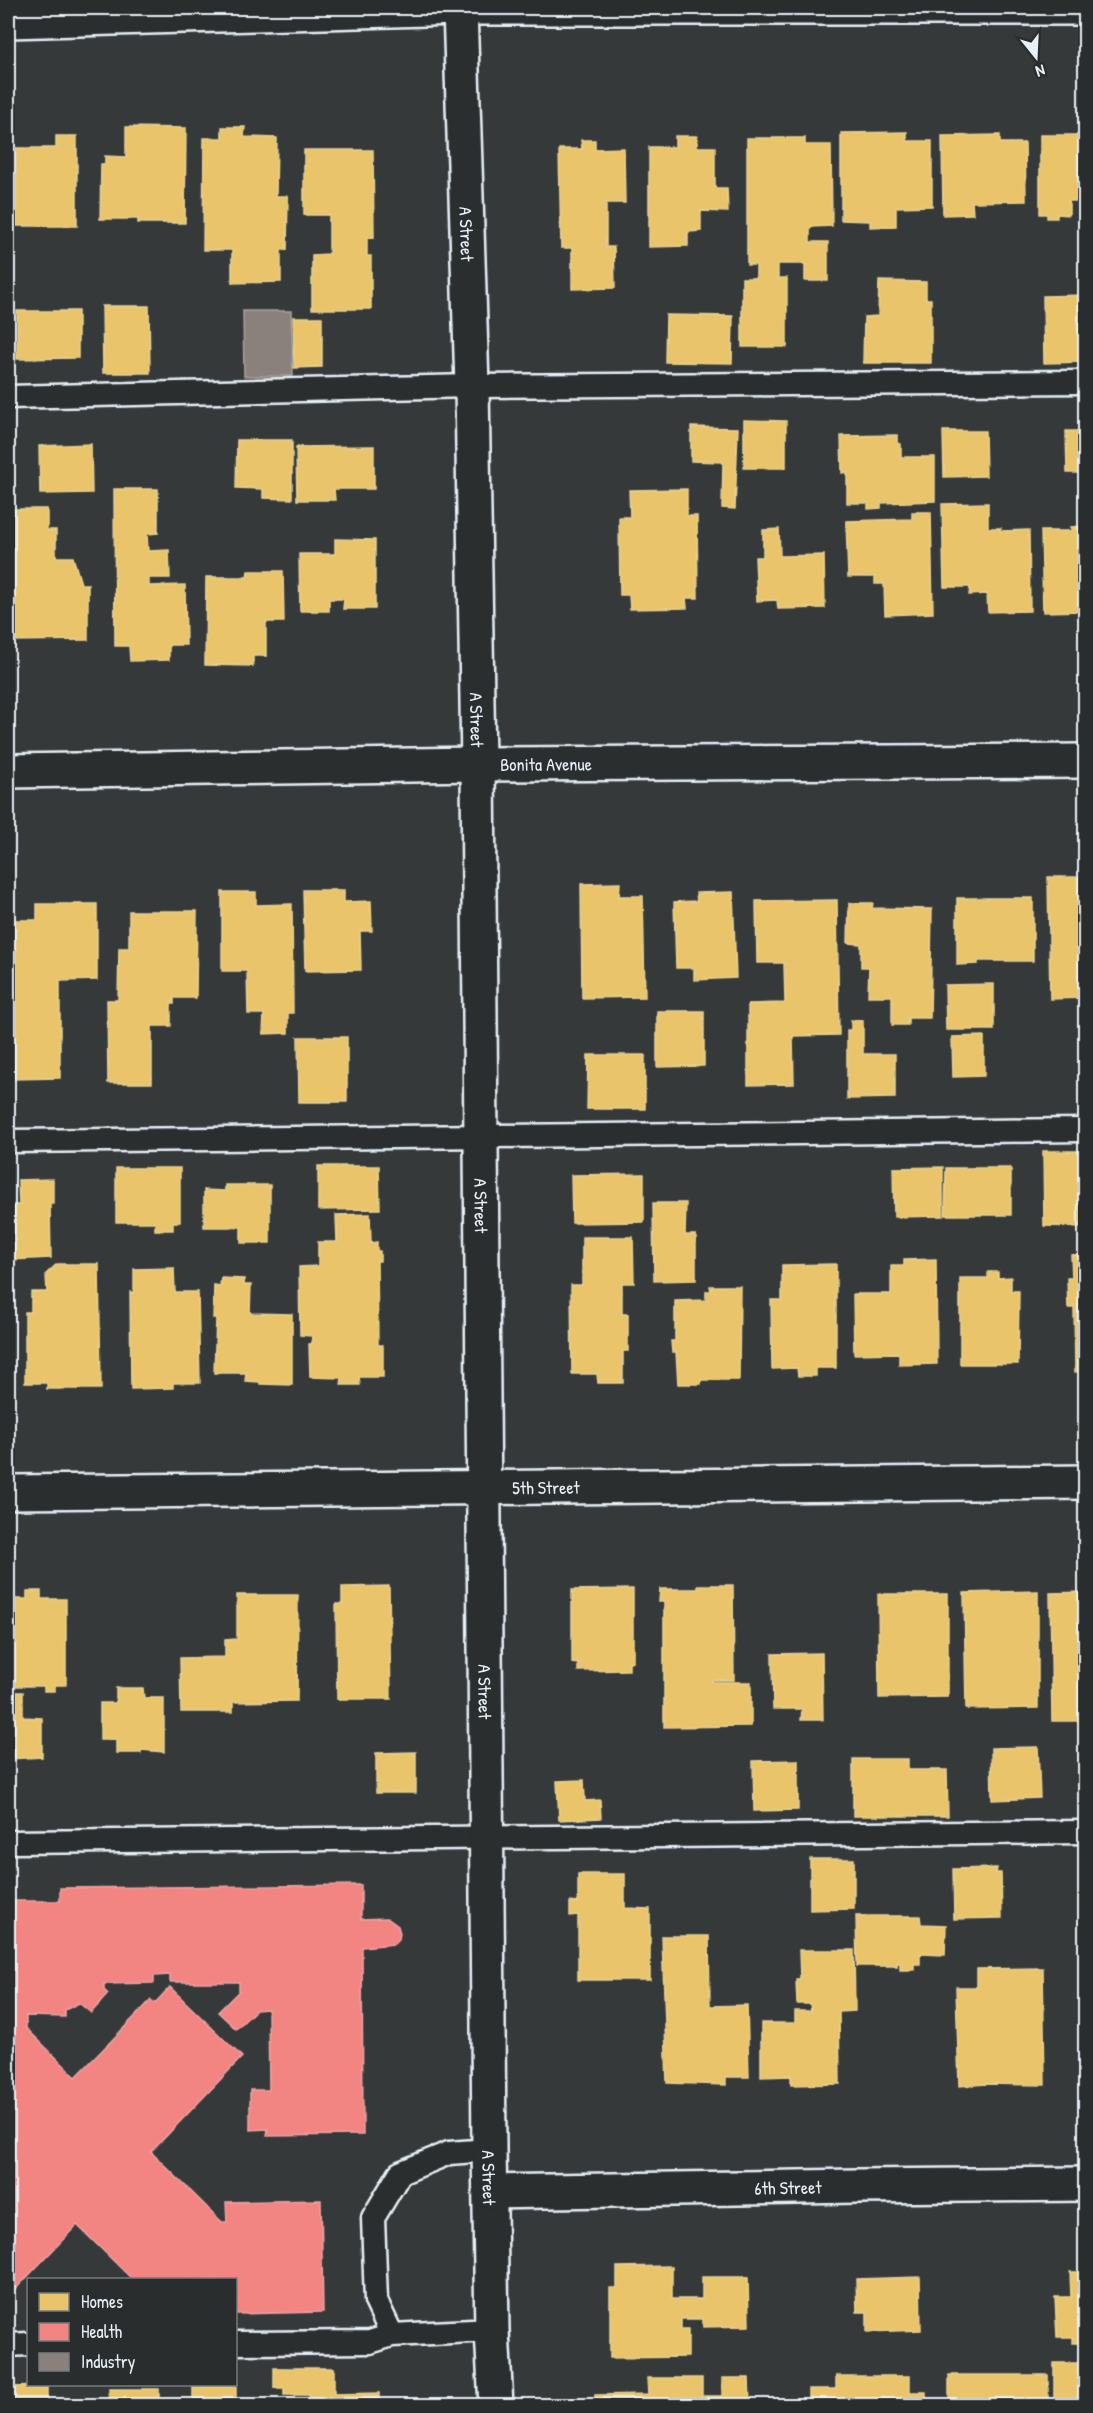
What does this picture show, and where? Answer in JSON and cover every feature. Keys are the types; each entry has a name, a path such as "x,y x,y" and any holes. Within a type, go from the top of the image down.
{"street":[{"path":"8,21 460,8 1086,8"},
{"name":"A Street","path":"460,8 472,386 478,764 489,2150 492,2330 496,2406"},
{"name":"Bonita Avenue","path":"8,771 478,764 1086,761"},
{"name":"5th Street","path":"8,1492 1086,1482"},
{"name":"6th Street","path":"490,2192 1086,2184"}],"lane":[{"path":"8,396 472,386 1086,382"},
{"path":"8,1141 1086,1130"},
{"path":"8,1842 1086,1832"},
{"path":"392,2335 376,2301 373,2218 400,2173 449,2153 489,2150"},
{"path":"237,2343 370,2342 392,2335 492,2330"},
{"path":"8,2345 27,2344"}],"building: Homes":[{"path":"126,127 186,128 185,223 138,223 138,219 100,219 101,164 105,164 105,156 126,157"},
{"path":"222,127 245,127 244,137 277,138 276,196 288,196 287,250 281,250 281,282 232,283 232,250 203,250 204,138 222,138"},
{"path":"907,132 907,141 932,141 932,206 896,207 896,226 870,227 870,221 841,220 841,133"},
{"path":"1000,135 1000,143 1025,143 1026,201 972,202 973,214 943,215 942,136"},
{"path":"1040,135 1086,135 1086,201 1069,201 1069,215 1057,214 1057,218 1047,218 1047,214 1040,214"},
{"path":"56,136 77,136 77,226 16,226 16,148 56,148"},
{"path":"675,136 697,136 697,147 715,147 715,188 727,188 728,212 701,211 701,231 688,232 688,246 649,247 649,147 675,147"},
{"path":"747,138 805,138 805,145 831,145 832,226 810,227 810,242 828,242 828,281 805,281 805,264 778,264 778,278 787,278 787,347 742,347 742,278 756,278 756,265 747,265"},
{"path":"581,140 595,140 595,149 624,148 625,203 606,203 606,247 614,247 615,288 572,289 572,248 561,248 559,149 582,149"},
{"path":"304,150 373,150 374,238 367,238 367,256 371,256 371,309 312,309 312,255 329,254 329,215 304,215"},
{"path":"879,281 926,282 926,299 931,299 931,363 863,363 864,317 878,316"},
{"path":"1086,295 1086,362 1044,363 1043,296"},
{"path":"102,306 149,306 150,373 103,373"},
{"path":"17,311 78,311 78,358 17,359"},
{"path":"666,315 733,316 732,363 665,362"},
{"path":"293,317 322,317 322,367 294,368"},
{"path":"744,420 786,421 786,468 744,468"},
{"path":"691,427 738,428 735,509 722,508 723,462 691,461"},
{"path":"943,431 985,431 986,476 944,477"},
{"path":"1066,431 1086,431 1086,473 1067,473"},
{"path":"897,435 897,443 901,444 901,457 935,457 935,501 881,503 881,508 868,509 868,503 847,503 847,472 842,473 841,436"},
{"path":"237,440 292,440 292,499 263,498 263,489 236,488"},
{"path":"91,444 92,493 40,494 39,446"},
{"path":"374,446 374,489 334,489 335,500 297,500 296,447"},
{"path":"114,489 158,489 158,533 147,534 148,551 169,550 170,578 149,578 149,586 185,585 186,645 169,645 169,660 130,661 129,646 115,646"},
{"path":"687,489 687,516 697,516 698,598 686,598 687,608 630,609 629,595 620,595 619,517 630,517 629,490"},
{"path":"988,503 988,528 1001,528 1000,531 1029,530 1030,611 988,612 987,594 969,595 970,587 944,587 942,504"},
{"path":"8,509 47,509 47,530 56,530 56,557 73,557 81,584 88,584 88,640 10,641"},
{"path":"912,512 931,512 933,613 885,615 884,584 875,584 875,577 848,577 846,521 912,519"},
{"path":"1083,526 1083,530 1086,530 1084,611 1043,612 1041,531 1071,531 1071,527"},
{"path":"779,529 780,556 824,555 825,608 778,609 777,600 757,601 755,557 763,557 763,530"},
{"path":"335,539 375,540 375,609 343,609 344,599 329,599 329,611 300,611 299,554 335,554"},
{"path":"248,571 283,571 284,622 266,622 266,656 253,656 253,666 205,665 206,577 247,577"},
{"path":"1048,877 1086,877 1086,970 1083,970 1083,998 1050,999"},
{"path":"620,883 619,896 643,896 645,997 582,998 581,884"},
{"path":"303,890 344,890 344,902 371,901 372,931 360,931 361,970 305,971"},
{"path":"222,892 256,892 256,905 292,904 293,1013 288,1013 288,1033 263,1034 264,1014 248,1014 247,971 222,971"},
{"path":"733,892 736,978 694,980 694,968 676,968 674,902 697,901 696,893"},
{"path":"957,898 1033,898 1033,961 978,961 978,964 957,965"},
{"path":"837,900 839,1035 793,1036 794,1084 748,1085 748,1004 785,1003 784,963 757,963 756,901"},
{"path":"849,903 873,903 872,908 932,909 930,1018 908,1018 908,1025 892,1025 892,996 868,996 869,967 861,967 861,944 848,943"},
{"path":"37,904 97,904 97,980 60,981 60,1078 11,1079 10,920 37,920"},
{"path":"129,911 197,911 196,998 174,998 174,1004 171,1004 171,1026 152,1026 152,1083 108,1083 107,1000 118,1000 119,948 129,948"},
{"path":"994,984 994,1030 946,1030 945,985"},
{"path":"657,1011 704,1011 704,1066 657,1067"},
{"path":"851,1020 863,1021 863,1054 895,1054 895,1098 847,1099 847,1030 851,1030"},
{"path":"984,1036 984,1076 953,1077 952,1037"},
{"path":"298,1037 347,1037 347,1102 299,1102"},
{"path":"588,1055 645,1055 645,1109 587,1109"},
{"path":"1043,1151 1086,1151 1084,1227 1044,1226"},
{"path":"318,1166 379,1166 380,1209 318,1210"},
{"path":"943,1167 943,1216 894,1217 893,1168"},
{"path":"116,1168 180,1168 180,1222 173,1222 173,1230 155,1230 155,1222 116,1222"},
{"path":"946,1168 1011,1168 1011,1215 945,1215"},
{"path":"644,1174 644,1222 572,1223 571,1175"},
{"path":"53,1179 53,1204 50,1204 51,1258 10,1260 9,1205 19,1205 18,1180"},
{"path":"225,1185 270,1185 270,1243 241,1243 241,1227 204,1227 204,1190 225,1191"},
{"path":"653,1203 686,1203 685,1235 696,1235 696,1280 654,1281"},
{"path":"370,1214 371,1243 377,1242 377,1251 380,1251 380,1261 377,1261 378,1345 383,1345 383,1377 359,1377 360,1385 341,1385 342,1378 310,1377 309,1344 311,1344 312,1336 300,1335 299,1267 318,1266 318,1242 337,1242 336,1215"},
{"path":"582,1237 633,1237 634,1283 622,1283 622,1314 628,1314 628,1351 623,1351 623,1383 598,1383 597,1374 572,1374 571,1285 582,1285"},
{"path":"1086,1254 1086,1371 1075,1372 1074,1308 1068,1308 1067,1278 1072,1278 1071,1255"},
{"path":"936,1259 937,1364 899,1365 899,1353 854,1354 853,1294 891,1294 891,1266 904,1266 904,1260"},
{"path":"57,1264 99,1264 101,1389 47,1389 47,1383 25,1383 25,1312 31,1312 31,1292 47,1292 46,1274"},
{"path":"836,1264 836,1368 816,1368 816,1376 798,1376 797,1368 772,1369 771,1300 782,1300 782,1265"},
{"path":"174,1268 175,1292 198,1292 200,1383 173,1383 173,1388 131,1389 130,1292 134,1292 134,1269"},
{"path":"988,1272 998,1272 998,1278 1011,1277 1011,1291 1019,1291 1018,1364 960,1364 960,1278 988,1278"},
{"path":"221,1278 244,1279 244,1285 251,1285 250,1313 292,1314 292,1385 245,1381 246,1373 214,1373 216,1318 213,1318 214,1285 220,1286"},
{"path":"710,1286 740,1286 739,1380 701,1380 701,1384 678,1384 676,1352 672,1352 671,1341 675,1341 675,1301 706,1300 706,1291 711,1291"},
{"path":"698,1585 733,1585 734,1680 712,1680 712,1682 751,1682 751,1726 664,1727 664,1602 659,1602 660,1589 698,1589"},
{"path":"389,1586 391,1699 337,1699 336,1604 342,1604 342,1587"},
{"path":"633,1589 633,1662 629,1662 629,1670 578,1671 578,1664 572,1663 572,1590"},
{"path":"27,1591 41,1591 41,1599 66,1599 66,1685 55,1685 55,1691 44,1691 44,1686 8,1686 8,1599 27,1599"},
{"path":"1038,1591 1038,1708 966,1709 964,1593"},
{"path":"1086,1592 1086,1721 1052,1721 1050,1593"},
{"path":"878,1594 948,1594 948,1697 879,1698"},
{"path":"237,1595 298,1595 297,1701 233,1702 233,1712 181,1712 180,1658 225,1657 225,1640 237,1639"},
{"path":"822,1653 823,1720 801,1720 802,1709 773,1709 772,1654"},
{"path":"116,1688 143,1688 144,1698 164,1698 164,1752 141,1750 141,1753 116,1753 116,1740 100,1740 100,1703 116,1703"},
{"path":"8,1692 23,1692 23,1717 42,1718 42,1757 8,1759"},
{"path":"1038,1747 1040,1798 992,1800 991,1748"},
{"path":"416,1752 416,1793 376,1793 376,1753"},
{"path":"853,1759 908,1759 908,1770 947,1770 948,1816 853,1816"},
{"path":"798,1760 798,1810 754,1811 753,1761"},
{"path":"584,1780 585,1801 600,1800 601,1818 559,1820 557,1781"},
{"path":"810,1859 854,1859 854,1909 810,1910"},
{"path":"997,1868 996,1873 1001,1873 1002,1918 954,1919 953,1869"},
{"path":"578,1874 625,1874 625,1908 650,1909 650,1980 578,1980 578,1915 570,1916 570,1902 578,1903"},
{"path":"856,1916 920,1916 921,1924 946,1925 945,1955 920,1954 920,1964 914,1964 914,1970 900,1970 900,1963 897,1963 897,1966 857,1966"},
{"path":"662,1936 709,1936 710,2006 747,2005 749,2077 726,2077 726,2085 667,2083"},
{"path":"799,1950 854,1950 855,2011 839,2012 840,2084 791,2085 791,2076 761,2077 761,2023 795,2023 795,2011 811,2011 810,2004 797,2004 796,1979 800,1979"},
{"path":"1043,1968 1045,2085 959,2086 956,1987 977,1987 977,1969"},
{"path":"672,2266 672,2299 702,2299 702,2277 748,2277 749,2326 703,2327 703,2319 681,2319 681,2329 688,2329 688,2357 610,2358 610,2288 617,2288 617,2267"},
{"path":"1070,2272 1086,2272 1086,2343 1073,2343 1073,2337 1057,2337 1055,2297 1071,2297"},
{"path":"920,2277 921,2330 867,2332 867,2312 857,2312 856,2279"},
{"path":"1054,2363 1086,2363 1086,2406 1054,2406"},
{"path":"274,2368 334,2368 334,2394 379,2393 379,2406 309,2406 309,2395 284,2395 284,2388 274,2388"},
{"path":"949,2375 1048,2375 1048,2406 965,2406 965,2402 949,2402"},
{"path":"836,2376 910,2376 910,2392 926,2392 926,2406 809,2406 809,2389 836,2389"},
{"path":"647,2378 702,2378 702,2396 722,2396 722,2378 749,2378 750,2406 595,2406 595,2395 648,2394"},
{"path":"47,2386 47,2400 79,2400 79,2406 19,2406 19,2403 10,2403 10,2387"},
{"path":"193,2386 236,2386 236,2406 193,2406"},
{"path":"109,2389 159,2389 159,2406 109,2406"}],"building: Health":[{"path":"361,1885 361,1919 387,1918 398,1926 399,1939 394,1944 362,1947 363,2135 267,2136 268,2129 250,2130 250,2090 269,2090 268,2009 256,2010 236,2029 218,2012 239,1991 239,1982 170,1982 170,1975 154,1976 154,1983 104,1984 104,1990 108,1994 91,2013 79,2003 65,2010 65,2017 26,2016 26,2028 76,2077 151,2000 155,2003 170,1987 242,2057 151,2152 222,2222 227,2222 226,2202 321,2200 323,2312 237,2314 237,2278 131,2278 77,2225 8,2297 8,1901 60,1901 60,1888"}],"building: Industry":[{"path":"243,311 291,311 293,376 244,376"}]}
